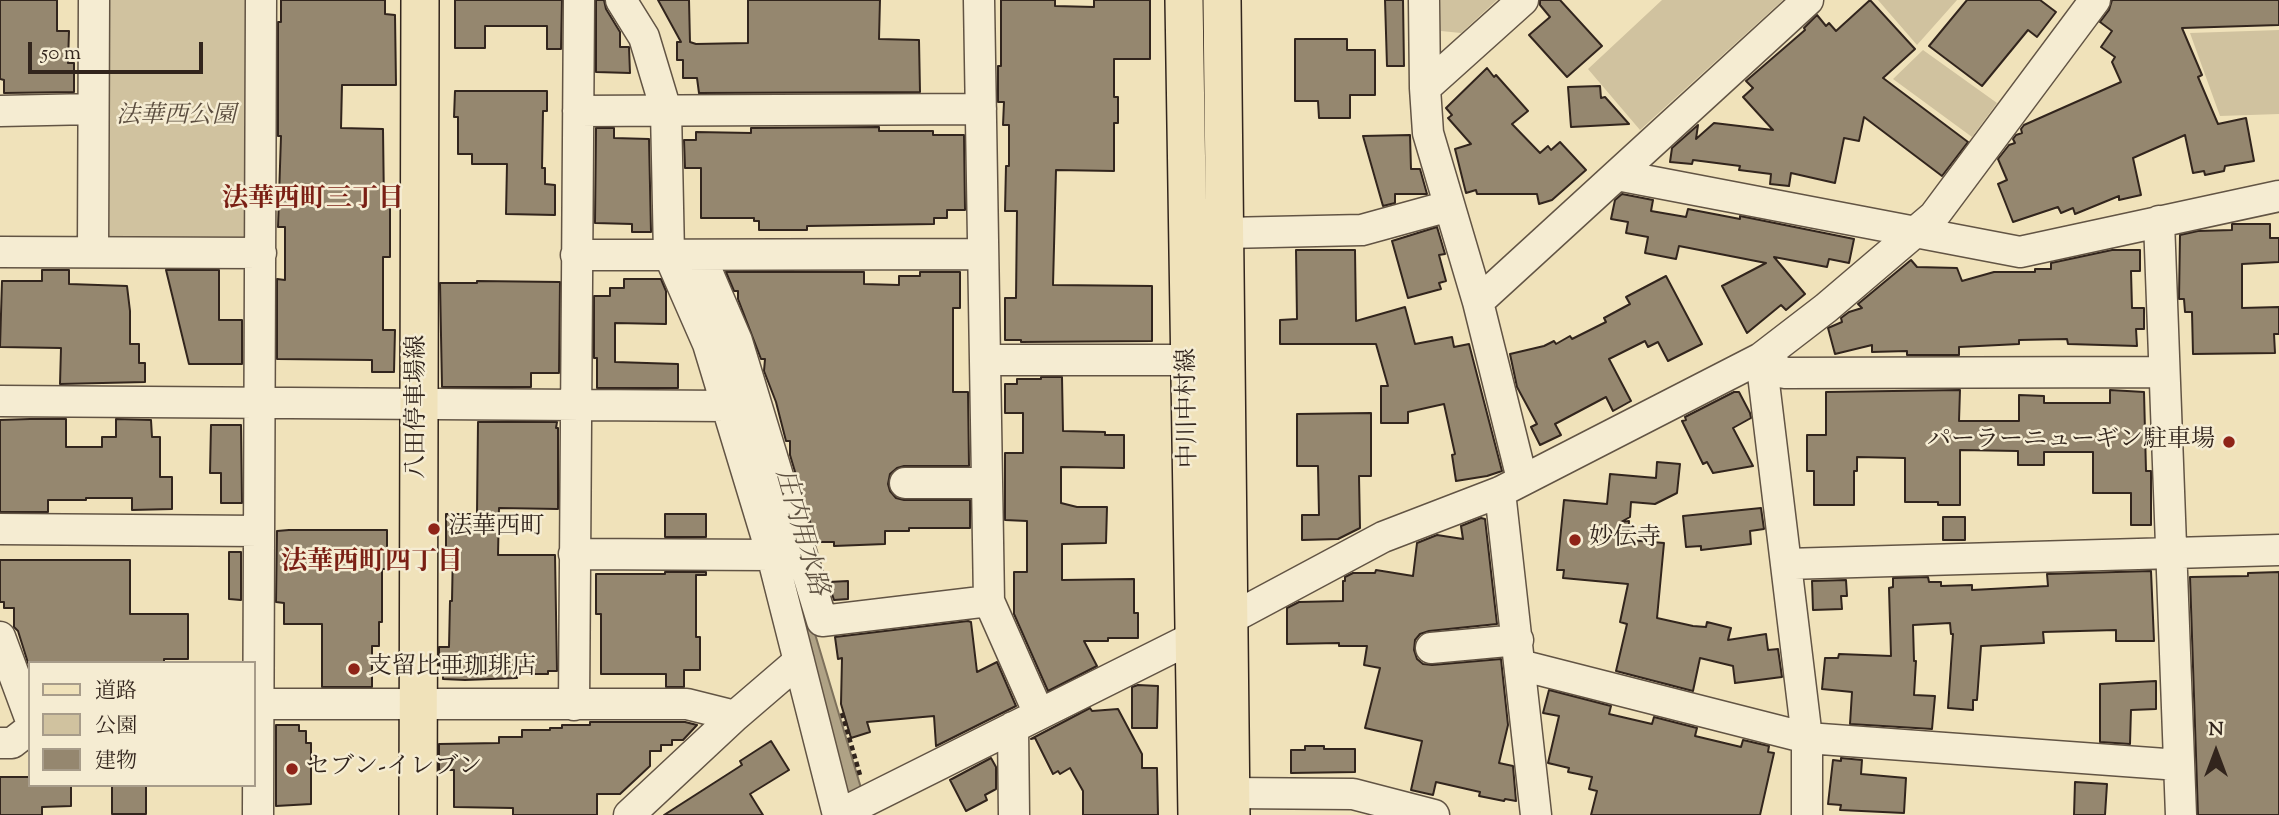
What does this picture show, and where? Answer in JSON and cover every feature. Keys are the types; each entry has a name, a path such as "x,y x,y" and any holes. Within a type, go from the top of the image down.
{"main road":[{"name":"八田停車場線","path":"418,815 420,0"},
{"name":"中川中村線","path":"1184,0 1197,815"},
{"name":"中川中村線","path":"1222,0 1231,804"}],"street":[{"path":"93,252 94,0"},
{"path":"258,815 256,704 261,0"},
{"path":"574,705 579,0"},
{"path":"621,0 644,37 666,110 669,255 708,344 772,555 799,661 853,808 1228,620 1383,537 1511,486 1761,358 1826,308 1934,216 2082,6"},
{"path":"979,0 989,601 1039,714"},
{"path":"1424,0 1428,133 1478,302 1511,486 1519,653 1536,815"},
{"path":"1425,88 1523,0"},
{"path":"1478,302 1808,0"},
{"path":"0,111 93,109"},
{"path":"578,111 981,109"},
{"path":"1617,175 2020,251 2279,196"},
{"path":"1225,233 1362,230 1449,206"},
{"path":"2159,221 2181,815"},
{"path":"0,253 261,253"},
{"path":"576,255 983,254"},
{"path":"700,255 737,341 822,621 989,601"},
{"path":"1761,358 1784,373 2164,372"},
{"path":"1761,358 1807,738 1807,815"},
{"path":"985,359 1189,360"},
{"path":"0,401 726,406"},
{"path":"905,483 987,483"},
{"path":"0,529 259,531"},
{"path":"1786,564 2279,550"},
{"path":"574,554 772,555"},
{"path":"0,637 28,713"},
{"path":"1431,648 1519,653 1807,738 2179,765"},
{"path":"629,815 735,716 799,661"},
{"path":"256,704 687,705 735,716"},
{"path":"1013,727 1014,815"},
{"path":"0,743 12,743 28,731"},
{"path":"1231,804 1353,794 1434,815"}],"path":[{"path":"840,708 863,786 853,808"}],"green space":[{"name":"法華西公園","path":"103,0 249,0 248,235 239,244 109,245 101,237"},
{"path":"1441,0 1497,0 1461,33 1441,31"},
{"path":"1662,0 1783,0 1640,130 1588,69"},
{"path":"1878,0 1957,0 1917,45"},
{"path":"2279,30 2279,114 2220,116 2190,33"},
{"path":"1923,50 1997,103 1972,137 1893,79"}],"shaded area":[{"path":"727,339 861,788 851,815"}],"building":[{"path":"0,0 57,0 57,31 69,31 68,63 74,63 74,92 4,93 4,80 0,79"},
{"path":"281,0 385,0 385,14 395,15 396,85 342,85 341,128 383,129 384,207 390,207 390,257 383,257 383,330 395,330 394,372 372,372 372,360 277,359 277,279 285,280 285,227 278,227 281,136 278,136 278,22 281,22"},
{"path":"455,0 562,0 561,49 547,49 547,26 485,26 485,48 455,48"},
{"path":"596,0 604,0 606,9 620,32 620,47 629,47 630,73 596,72"},
{"path":"658,0 689,0 690,42 696,44 748,43 748,0 880,0 879,39 919,40 920,92 699,93 697,78 683,78 683,60 677,60 677,42 681,42"},
{"path":"1001,0 1055,0 1055,6 1094,7 1094,0 1150,0 1150,59 1114,59 1114,97 1118,97 1118,123 1114,123 1114,171 1056,170 1053,285 1152,286 1152,341 1005,340 1005,298 1016,298 1017,211 1005,211 1009,125 1003,125 1004,102 998,102"},
{"path":"1385,0 1403,0 1404,66 1387,66"},
{"path":"1540,0 1560,0 1602,46 1567,77 1529,35 1550,17 1540,5"},
{"path":"1870,0 1915,49 1883,78 1968,142 1942,176 1864,117 1859,141 1844,138 1835,183 1791,173 1789,186 1770,184 1771,174 1739,170 1740,166 1693,160 1692,164 1670,162 1672,148 1698,125 1696,139 1714,123 1773,130 1743,97 1753,88 1746,81 1805,30 1817,15 1826,26 1829,23 1836,31"},
{"path":"1967,0 2040,0 2056,12 2037,37 2028,30 1982,86 1929,46"},
{"path":"2112,0 2279,0 2279,25 2182,28 2202,75 2198,77 2218,124 2246,118 2254,161 2225,166 2224,171 2205,175 2204,171 2193,173 2185,135 2133,158 2141,195 2119,200 2119,196 2075,214 2073,208 2061,213 2058,207 2013,222 1998,184 2007,180 1998,159 2009,145 2015,143 2013,139 2016,135 2022,133 2024,125 2121,82 2112,62 2115,57 2101,47 2112,31 2100,22 2109,10"},
{"path":"1295,39 1347,39 1347,50 1375,50 1375,95 1350,95 1350,118 1319,118 1318,101 1295,101"},
{"path":"1487,68 1528,111 1512,124 1540,153 1548,146 1551,150 1560,142 1586,170 1552,200 1539,204 1537,194 1477,194 1476,190 1466,193 1455,149 1471,144 1448,118 1452,115 1446,108"},
{"path":"1600,86 1601,98 1605,97 1629,124 1571,127 1568,87"},
{"path":"455,91 547,91 547,111 543,111 542,168 545,168 545,184 555,185 555,215 506,214 507,164 472,164 472,154 458,154 458,117 454,117"},
{"path":"879,127 879,131 933,131 933,135 964,135 965,210 947,210 947,218 934,218 934,224 807,226 807,230 759,230 759,221 754,221 754,218 701,218 701,168 685,168 684,140 696,140 696,132 751,133 751,128"},
{"path":"596,128 614,128 614,138 649,139 651,232 632,232 632,224 595,223"},
{"path":"1410,135 1411,169 1420,169 1427,194 1395,194 1395,203 1383,206 1363,136"},
{"path":"1622,194 1653,200 1651,211 1686,217 1688,209 1740,219 1740,216 1854,239 1849,263 1829,259 1827,267 1774,257 1805,294 1786,310 1781,305 1747,333 1722,286 1766,263 1679,246 1676,259 1645,253 1648,237 1626,233 1628,222 1611,219 1615,200"},
{"path":"2232,224 2270,224 2270,238 2279,238 2279,262 2242,264 2242,308 2279,307 2279,334 2274,334 2275,353 2193,354 2192,312 2185,312 2184,299 2179,299 2180,235 2198,231 2232,230"},
{"path":"1437,227 1445,254 1439,255 1446,281 1439,283 1441,289 1408,298 1392,241"},
{"path":"1296,250 1355,250 1356,321 1405,307 1415,344 1452,337 1454,347 1469,344 1502,471 1456,481 1452,455 1455,454 1444,404 1408,412 1408,423 1381,423 1381,386 1388,386 1376,344 1280,344 1280,320 1297,319"},
{"path":"2112,250 2140,250 2140,271 2131,271 2132,308 2144,308 2144,329 2136,329 2137,346 2068,344 2067,339 2019,340 2019,344 1959,347 1959,355 1907,355 1907,351 1872,352 1872,345 1835,354 1828,328 1842,322 1841,318 1849,312 1862,308 1858,304 1911,260 1917,267 1957,268 1962,281 1994,272 2035,272 2035,269 2051,269 2051,263"},
{"path":"42,270 69,270 69,284 127,286 130,344 139,344 139,363 145,363 145,382 60,384 61,348 0,347 2,281 42,281"},
{"path":"166,270 219,270 219,320 242,320 242,364 189,364"},
{"path":"726,272 864,272 864,284 899,285 899,276 920,276 920,272 960,272 960,308 953,308 953,392 968,392 969,466 904,466 890,474 888,484 896,498 904,500 970,500 970,528 909,528 909,531 885,531 885,544 834,546 834,542 816,542 790,455 790,441 786,441 776,402 764,371 765,359 761,359 738,299 738,291 734,291"},
{"path":"1666,276 1702,344 1668,361 1658,342 1648,347 1645,341 1609,359 1631,401 1613,411 1606,397 1555,424 1561,435 1540,445 1531,427 1537,424 1517,387 1510,354 1554,341 1556,344 1570,336 1572,339 1606,322 1604,318 1630,304 1626,297"},
{"path":"624,279 661,279 666,291 666,324 615,323 615,362 678,364 678,388 597,388 594,296 610,296 610,288 624,288"},
{"path":"560,282 559,373 531,373 531,387 442,387 440,283"},
{"path":"1062,377 1063,431 1124,435 1124,468 1061,467 1061,503 1077,507 1107,507 1106,543 1062,544 1062,580 1134,579 1134,613 1138,613 1138,638 1084,641 1097,666 1048,691 1014,614 1014,572 1027,572 1027,521 1005,520 1005,453 1023,453 1023,413 1005,413 1005,384 1017,384 1017,379"},
{"path":"1960,390 1959,421 2019,421 2019,395 2044,396 2044,403 2110,403 2110,390 2144,392 2146,471 2151,471 2151,525 2131,525 2131,493 2093,493 2093,452 2044,452 2044,465 2018,465 2018,451 1960,450 1960,505 1905,502 1905,458 1857,457 1857,471 1854,471 1854,505 1814,505 1814,471 1807,471 1807,435 1826,435 1826,392"},
{"path":"1734,392 1739,392 1750,413 1751,418 1733,428 1753,466 1713,473 1707,462 1703,464 1682,421"},
{"path":"1371,413 1371,476 1359,476 1360,528 1338,539 1302,540 1302,515 1319,515 1318,466 1297,466 1297,414"},
{"path":"66,419 66,447 102,447 102,437 116,437 116,419 151,420 152,437 160,437 160,477 172,477 172,509 132,510 132,498 86,498 48,500 48,512 0,512 0,420"},
{"path":"478,422 557,422 558,509 499,508 498,555 555,555 557,671 548,671 548,674 517,674 517,678 465,680 443,679 443,675 439,675 439,647 449,647 452,601 453,547 446,547 446,514 477,514"},
{"path":"211,425 241,425 242,503 221,503 221,473 210,473"},
{"path":"1657,462 1680,464 1677,493 1655,504 1631,502 1630,517 1621,522 1629,521 1628,540 1664,543 1657,618 1693,626 1706,627 1707,622 1731,628 1728,640 1766,634 1768,650 1778,649 1782,677 1735,683 1733,666 1700,658 1693,691 1616,671 1627,624 1620,622 1628,584 1563,578 1564,570 1557,570 1564,500 1607,504 1610,474 1656,478"},
{"path":"1761,508 1764,529 1750,531 1751,544 1701,550 1701,546 1686,547 1683,516"},
{"path":"665,514 706,514 706,537 665,537"},
{"path":"1943,517 1965,517 1965,540 1943,540"},
{"path":"1485,519 1497,624 1429,631 1420,634 1415,640 1414,650 1417,659 1423,664 1432,665 1501,659 1508,725 1499,763 1513,766 1516,801 1479,796 1480,792 1436,782 1433,795 1411,790 1422,741 1365,728 1380,668 1364,665 1367,646 1339,646 1339,643 1287,644 1287,608 1299,602 1343,601 1343,581 1353,573 1375,573 1376,570 1413,576 1417,543 1437,535 1463,539 1461,526"},
{"path":"387,530 387,569 382,569 379,646 372,646 372,687 322,687 322,624 284,624 284,603 276,602 277,531"},
{"path":"229,552 241,552 241,600 229,599"},
{"path":"0,560 130,560 130,614 188,614 188,659 28,663 18,631 14,627 14,608 4,608 4,602 0,602"},
{"path":"2151,571 2154,641 2116,641 2116,630 2043,632 2044,643 1981,646 1977,700 1973,700 1973,710 1948,708 1953,634 1950,623 1913,625 1916,661 1914,695 1935,696 1932,729 1850,724 1852,692 1822,689 1825,658 1838,658 1839,654 1891,656 1889,588 1893,587 1893,578 1928,577 1929,582 1941,582 1941,586 1972,585 1972,590 2048,586 2047,574"},
{"path":"706,572 706,575 696,575 696,637 700,637 700,670 684,670 684,687 666,687 666,674 601,674 601,614 596,614 596,574"},
{"path":"2279,572 2279,815 2198,815 2190,577 2248,576 2248,573"},
{"path":"1846,580 1847,596 1841,596 1842,609 1813,610 1812,581"},
{"path":"848,581 848,599 834,600 828,582"},
{"path":"971,622 977,672 997,662 1016,706 936,746 934,716 867,722 870,732 851,738 841,704 842,658 838,659 835,637"},
{"path":"2156,681 2156,709 2131,710 2130,744 2100,742 2100,684"},
{"path":"1158,686 1157,728 1132,728 1132,687"},
{"path":"1549,690 1611,706 1609,714 1652,724 1654,717 1697,728 1695,736 1741,747 1743,740 1769,746 1768,752 1774,753 1760,815 1591,815 1597,791 1589,789 1592,777 1568,772 1569,768 1548,763 1559,716 1543,713"},
{"path":"1090,708 1092,711 1118,709 1142,754 1142,768 1157,768 1158,815 1083,815 1083,791 1070,768 1060,774 1058,771 1053,774 1035,738 1031,739"},
{"path":"590,722 685,722 697,725 683,740 672,740 672,745 661,745 661,751 650,751 650,766 620,794 597,794 597,815 513,815 513,808 454,807 454,770 439,770 439,744 499,743 499,737 522,737 522,730 550,730 562,728 562,725 590,725"},
{"path":"276,725 299,725 299,731 306,731 306,743 311,743 311,804 276,806"},
{"path":"771,741 789,770 750,794 763,815 664,815 742,765 740,761"},
{"path":"1305,746 1355,749 1355,772 1291,773 1291,750 1305,750"},
{"path":"991,758 996,767 996,789 985,795 987,800 966,811 950,780"},
{"path":"1841,758 1862,760 1861,774 1906,778 1904,813 1840,810 1841,805 1828,804 1833,760 1841,761"},
{"path":"0,777 28,777 28,787 71,787 71,806 42,807 42,815 0,815"},
{"path":"2075,782 2107,784 2105,815 2074,815"},
{"path":"112,787 146,787 146,814 112,814"}],"place":[{"name":"パーラーニューギン駐車場","path":"2229,442"},
{"name":"法華西町","path":"434,529"},
{"name":"妙伝寺","path":"1575,540"},
{"name":"支留比亜珈琲店","path":"354,669"},
{"name":"セブン-イレブン","path":"292,769"}],"district":[{"name":"法華西町三丁目","path":"313,202"},
{"name":"法華西町四丁目","path":"372,565"}],"water label":[{"name":"庄内用水路","path":"799,533"}]}
